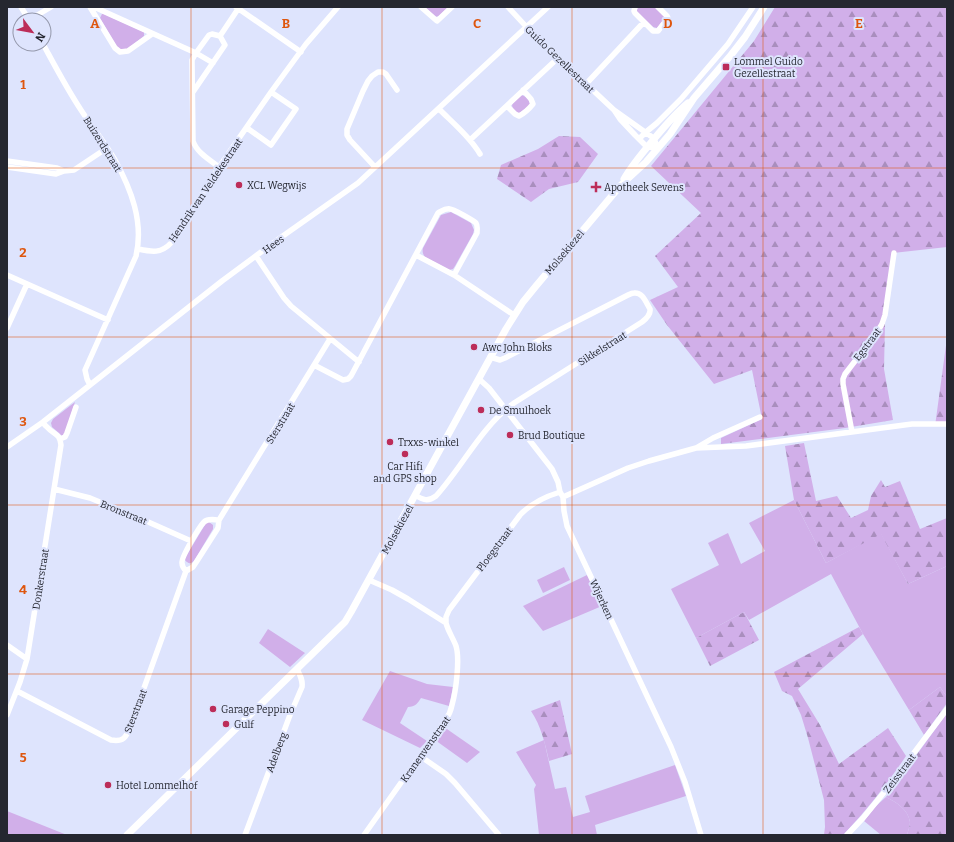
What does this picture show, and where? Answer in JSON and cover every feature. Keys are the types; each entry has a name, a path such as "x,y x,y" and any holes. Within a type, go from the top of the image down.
{"main road":[{"name":"Molsekiezel","path":"621,185 634,163 654,139 674,116 694,98 731,55 745,37 764,7"},
{"name":"Molsekiezel","path":"127,835 345,622 352,612 514,315 523,302 621,185 646,162 658,148 675,127 694,98"}],"street":[{"path":"90,7 115,48 120,52 128,51 152,34"},
{"path":"94,7 213,63"},
{"name":"Hendrik van Veldekestraat","path":"138,249 152,251 163,250 168,247 178,234 219,167 271,92 300,52 338,7"},
{"path":"421,7 437,21 452,7"},
{"name":"Guido Gezellestraat","path":"508,7 526,27 614,110 654,139 658,148"},
{"name":"Hees","path":"7,448 43,422 222,281 358,183 548,7"},
{"path":"635,7 635,13 653,31 658,30 668,18 658,7"},
{"path":"639,139 681,99 728,44 753,7"},
{"path":"220,36 237,8 300,52"},
{"path":"586,84 644,22"},
{"path":"192,92 226,45 220,36 212,34 209,35 192,60 192,92 193,141 195,147 219,167"},
{"name":"Buizerdstraat","path":"47,52 72,96 115,160 132,197 138,223 139,237 136,256 85,370 90,385"},
{"path":"470,140 558,58"},
{"path":"376,167 350,140 347,135 347,129 363,90 372,76 378,72 383,72 397,90"},
{"path":"507,106 519,116 524,114 530,108 533,104 531,99 523,90"},
{"name":"Hendrik van Veldekestraat","path":"247,128 271,145 296,110 271,92"},
{"path":"439,109 470,140 480,154"},
{"name":"Guido Gezellestraat","path":"614,110 620,119 648,147"},
{"path":"648,147 658,148"},
{"path":"7,167 56,174 74,170 107,148"},
{"path":"7,161 57,168 64,171"},
{"path":"314,366 343,380 348,379 351,376 438,214 443,209 450,209 472,220 476,223 477,228 477,233 454,275"},
{"name":"Egstraat","path":"852,432 843,379 845,374 882,324 885,315 894,253"},
{"path":"416,255 454,275 514,315"},
{"path":"256,256 291,306 359,362"},
{"path":"7,275 108,320"},
{"path":"7,328 27,284"},
{"name":"Sikkelstraat","path":"415,495 425,500 431,500 436,496 487,429 506,409 647,319 650,309 640,294 628,294 500,360 490,357"},
{"name":"Sterstraat","path":"16,691 111,740 118,741 125,737 130,727 186,571 193,567 218,528 219,520 330,339"},
{"name":"Wijerken","path":"478,379 489,388 555,474 561,494 567,526 675,756 685,782 701,835"},
{"name":"Donkerstraat","path":"7,716 27,660 61,445 60,439 67,433 76,407"},
{"path":"696,448 713,438 760,417"},
{"path":"43,422 47,428 58,435 60,439"},
{"path":"561,494 653,459 696,448 746,446 912,424 947,424"},
{"name":"Bronstraat","path":"54,490 95,500 191,541"},
{"name":"Ploegstraat","path":"446,623 446,617 449,610 526,508 544,497 561,494"},
{"name":"Sterstraat","path":"186,571 182,562 191,541 204,522 208,520 219,520"},
{"path":"369,580 392,590 446,623"},
{"name":"Kranenvenstraat","path":"364,835 446,719 453,704 457,678 458,653 446,623"},
{"path":"7,645 27,660"},
{"name":"Adelberg","path":"245,835 302,687 300,674 297,669"},
{"name":"Zeisstraat","path":"847,835 886,790 947,709"},
{"path":"420,756 446,774 455,783 499,835"}],"green space":[{"path":"425,7 448,7 439,16 435,17"},
{"path":"639,7 654,7 664,16 664,19 657,28 653,27 637,12"},
{"path":"775,7 947,7 947,247 893,253 885,323 884,369 893,420 845,428 721,444 721,438 762,419 752,370 714,384 667,325 650,300 678,287 655,256 701,213 651,166 754,41"},
{"path":"102,14 144,32 144,36 126,50 118,49 100,18"},
{"path":"521,95 527,98 530,104 518,114 513,108 512,104"},
{"path":"559,136 580,137 598,154 578,182 549,189 531,202 497,179 501,165 538,149"},
{"path":"451,212 471,223 474,230 455,266 453,269 449,270 425,257 423,254 423,248 441,215"},
{"path":"947,338 947,426 935,426"},
{"path":"75,402 65,434 62,436 52,427 51,423 53,419"},
{"path":"804,443 816,501 837,496 851,518 868,510 871,496 881,480 885,487 900,481 920,529 947,518 947,566 908,584 881,534 826,563 794,500 785,446"},
{"path":"794,500 826,563 881,533 908,584 947,566 947,697 940,687 909,710 863,634 831,574 749,620 744,612 696,638 671,589 719,565 708,543 728,533 741,564 765,551 749,523"},
{"path":"209,522 213,525 213,529 194,561 188,563 185,558 206,523"},
{"path":"564,567 570,580 543,593 537,580"},
{"path":"587,575 602,606 543,631 523,606"},
{"path":"744,612 759,640 710,666 696,638"},
{"path":"859,627 863,634 798,689 820,725 839,764 888,728 906,756 892,777 843,835 824,835 824,800 801,715 792,696 782,691 774,672"},
{"path":"268,629 305,653 290,667 259,643"},
{"path":"390,671 427,684 453,687 449,706 421,698 419,702 408,707 400,723 427,741 420,748 362,720"},
{"path":"940,687 947,697 947,703 924,735 909,710"},
{"path":"560,700 572,754 549,761 540,729 531,711"},
{"path":"947,713 947,835 907,835 910,822 907,813 898,804 886,797"},
{"path":"444,727 480,752 467,763 435,740"},
{"path":"544,740 555,789 566,787 573,817 590,812 585,796 675,765 686,796 595,825 597,835 539,835 534,789 536,785 516,752"},
{"path":"886,797 898,804 907,813 910,822 907,835 881,835 864,821 876,806"},
{"path":"7,811 67,835 7,835"}],"place":[{"name":"Lommel Guido Gezellestraat","path":"726,67"},
{"name":"XCL Wegwijs","path":"239,185"},
{"name":"Apotheek Sevens","path":"596,187"},
{"name":"Awc John Bloks","path":"474,347"},
{"name":"De Smulhoek","path":"481,410"},
{"name":"Brud Boutique","path":"510,435"},
{"name":"Trxxs-winkel","path":"390,442"},
{"name":"Car Hifi and GPS shop","path":"405,454"},
{"name":"Garage Peppino","path":"213,709"},
{"name":"Gulf","path":"226,724"},
{"name":"Hotel Lommelhof","path":"108,785"}]}
